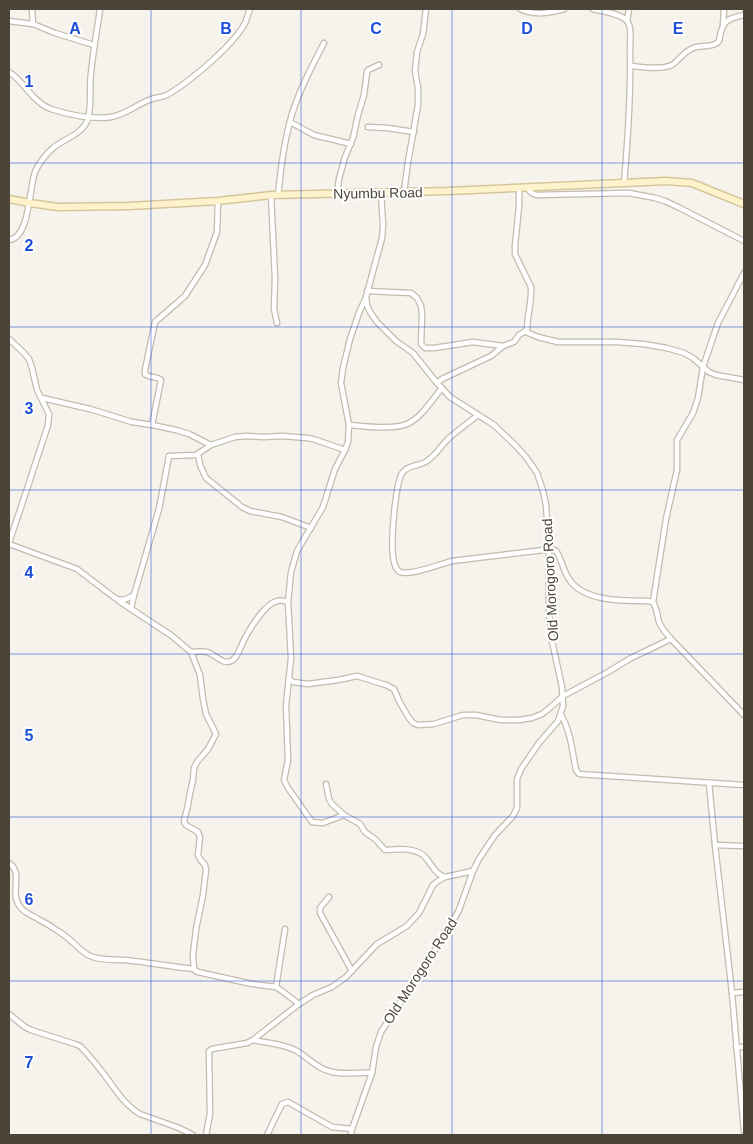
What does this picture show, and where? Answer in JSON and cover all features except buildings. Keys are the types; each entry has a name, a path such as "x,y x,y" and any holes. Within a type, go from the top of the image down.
{"street":[{"path":"32,9 33,24"},
{"path":"9,240 13,240 21,232 30,203 34,173 41,160 54,147 81,130 88,118 94,45 100,9"},
{"path":"9,72 44,106 88,118 112,117 149,100 164,96 180,87 225,48 245,23 250,9"},
{"path":"404,192 418,105 419,92 415,71 416,52 423,34 426,9"},
{"path":"520,9 537,13 564,9"},
{"path":"593,9 621,17 627,21 630,27 631,66 624,183"},
{"path":"627,21 629,9"},
{"path":"631,66 667,67 693,48 717,43 723,25 724,9"},
{"path":"723,25 731,18 744,14"},
{"path":"9,20 33,24 94,45"},
{"path":"277,323 274,309 274,195 292,114 308,72 324,43"},
{"path":"337,193 341,172 351,144 364,95 366,72 379,65"},
{"path":"290,122 314,135 351,144"},
{"path":"368,127 414,132"},
{"name":"Nyumbu Road","path":"9,199 58,207 130,206 218,201 274,195 381,193 666,181 692,183 744,204"},
{"path":"527,187 530,192 537,195 629,193 655,198 680,208 744,241"},
{"path":"519,188 515,254 531,287 526,332"},
{"path":"344,815 323,823 312,822 285,783 284,775 288,756 286,706 291,646 288,602 290,572 300,544 323,507 335,469 346,450 348,442 349,425 341,382 342,368 350,339 366,297 382,238 381,193"},
{"path":"152,425 161,380 147,376 145,370 155,322 185,296 205,265 216,232 218,201"},
{"path":"744,273 718,323 703,367 698,398 693,412 678,440 677,470 666,519 653,602 662,628 744,715"},
{"path":"367,291 410,293 417,298 421,306 422,315 421,344 425,348 473,342 503,346"},
{"name":"Old Morogoro Road","path":"351,1135 372,1073 376,1047 381,1032 450,927 459,910 473,871 496,835 514,816 517,808 517,779 521,769 539,742 558,721 564,706 548,612 549,548 546,505 537,473 526,457 494,425 450,397 413,354 396,341 377,322 370,312 366,297"},
{"path":"437,383 492,356 503,346 514,342 519,335 526,332 558,342 617,342 667,348 684,353 716,375 744,380"},
{"path":"9,339 29,359 37,390 49,414 48,426 9,543 77,568 108,593 172,636 192,652 200,675 206,714 216,734 194,768 188,805 184,817 186,825 200,836 198,855 206,868 204,895 196,929 193,955 194,969"},
{"path":"349,425 394,427 405,425 412,421 442,388"},
{"path":"42,398 90,408 132,422 176,430 211,445"},
{"path":"478,415 448,439 427,461 402,472 395,496 392,554 398,571 403,573 423,570 452,561 502,556 549,548 556,551 569,580 585,593 608,600 653,602"},
{"path":"131,609 159,509 168,458 198,454 211,445 235,437 246,436 282,436 313,439 346,450"},
{"path":"198,454 200,465 206,478 242,508 250,512 282,517 311,528"},
{"path":"119,601 134,595"},
{"path":"192,652 207,652 224,662 230,662 234,659 256,620 275,601 288,602"},
{"path":"289,679 293,682 308,684 357,676 386,685 394,689 409,718 413,723 418,724 434,724 463,715 476,715 501,720 519,720 542,714 563,696 631,658 671,639"},
{"path":"561,715 570,738 576,770 579,774 744,785"},
{"path":"709,783 743,1103 744,1131"},
{"path":"326,784 332,804 344,815 360,824 365,832 385,850 409,849 420,853 439,875 446,877"},
{"path":"715,845 744,846"},
{"path":"9,864 12,865 16,872 16,902 23,910 61,933 88,956 104,960 194,969 198,972 276,987 298,1004"},
{"path":"206,1135 210,1114 210,1051 212,1049 247,1043 253,1040 298,1004 332,987 346,977 377,944 407,926 419,914 433,885 446,877 473,871"},
{"path":"329,897 320,908 320,913 352,971"},
{"path":"276,987 285,929"},
{"path":"732,994 744,992"},
{"path":"9,1014 31,1030 80,1046 134,1111 193,1135"},
{"path":"253,1040 293,1049 314,1064 334,1073 372,1073"},
{"path":"736,1047 744,1046"},
{"path":"267,1135 282,1104 288,1102 332,1127 352,1129"}]}
